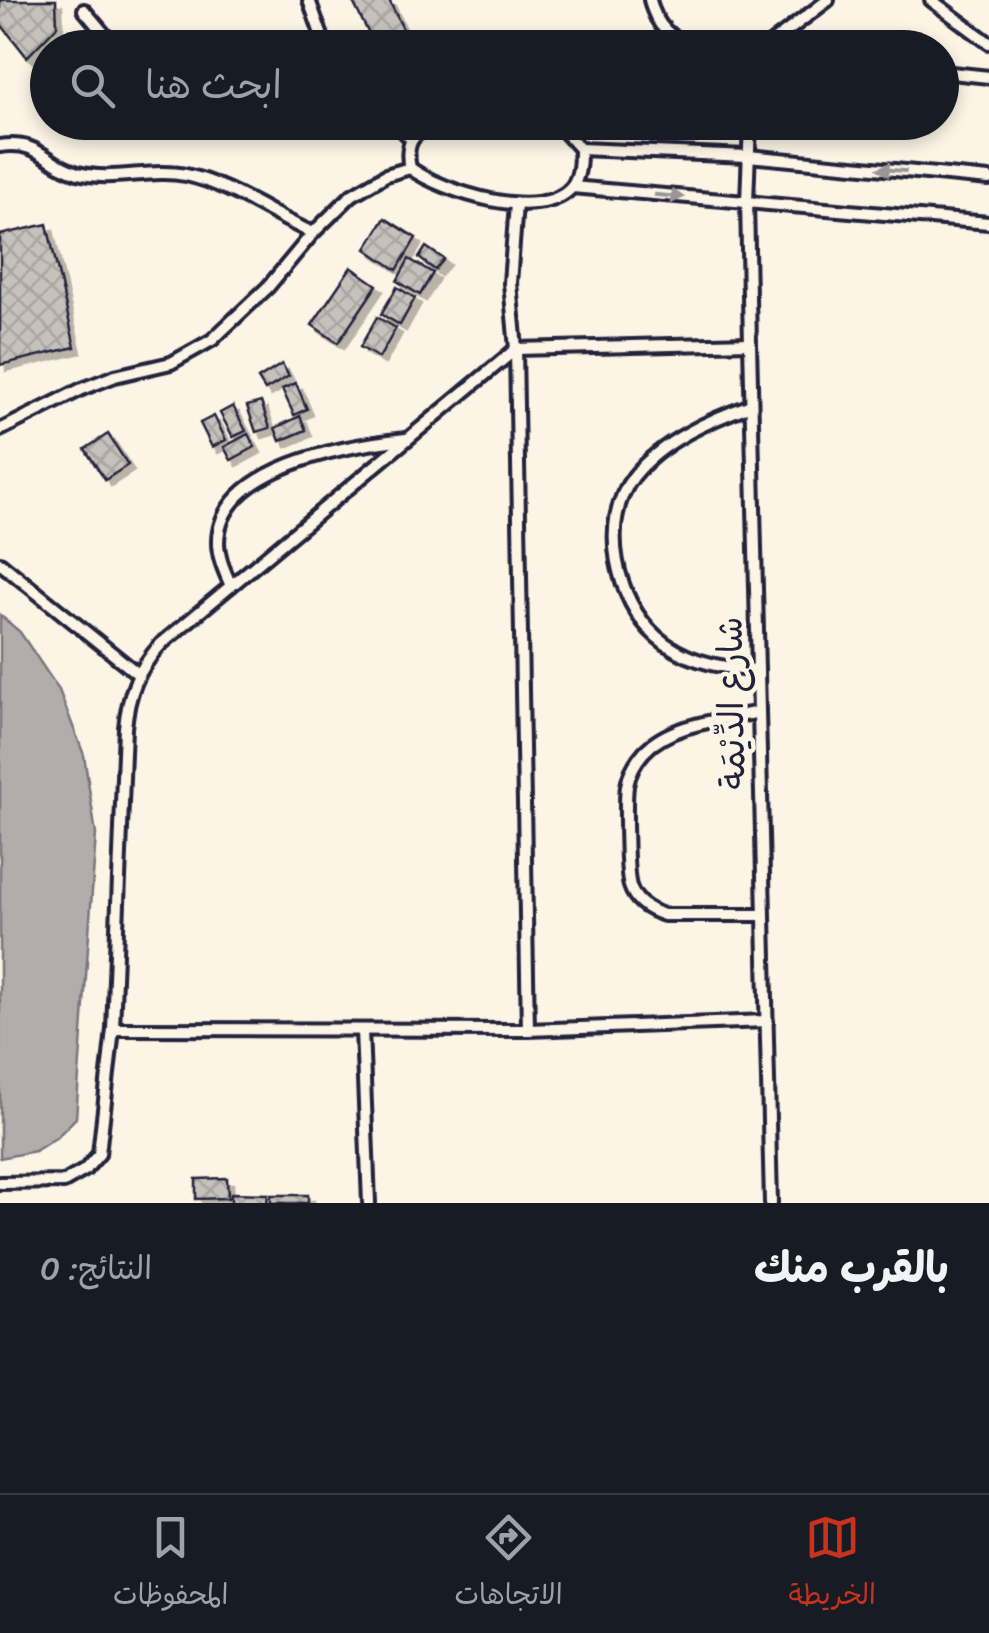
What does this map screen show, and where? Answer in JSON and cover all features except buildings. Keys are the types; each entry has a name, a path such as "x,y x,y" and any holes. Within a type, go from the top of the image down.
{"lane":[{"path":"308,0 317,30"},
{"path":"650,0 652,12 664,30"},
{"path":"789,30 828,0"},
{"path":"931,0 989,43"},
{"path":"84,10 101,30"},
{"path":"959,74 989,77"},
{"path":"411,140 406,152 410,168 461,192 516,204 558,197 572,187 580,149 572,140"},
{"name":"شارع الدِّيْمَة","path":"749,140 751,405 772,1203"},
{"path":"0,146 31,147 61,166 85,174 152,172 187,176 220,187 313,234"},
{"path":"580,149 748,156 989,179"},
{"path":"0,430 82,389 115,376 171,363 212,340 268,287 352,195 386,175 410,168"},
{"path":"572,187 989,222"},
{"path":"516,204 510,284 516,350 528,1030"},
{"path":"0,1183 64,1182 85,1170 99,1154 113,1030 125,728 131,691 148,658 516,350 750,343"},
{"path":"751,405 691,432 642,467 619,502 614,532 625,586 643,621 656,636 700,660 758,670"},
{"path":"231,586 219,556 219,530 228,508 244,490 310,458 354,446 408,439"},
{"path":"0,563 138,674"},
{"path":"759,712 674,733 643,753 627,786 628,876 636,898 653,912 764,915"},
{"path":"113,1030 528,1030 766,1022"},
{"path":"362,1030 369,1203"}],"shaded area":[{"path":"0,615 20,632 59,690 84,755 96,834 76,1118 35,1151 0,1158"}]}
